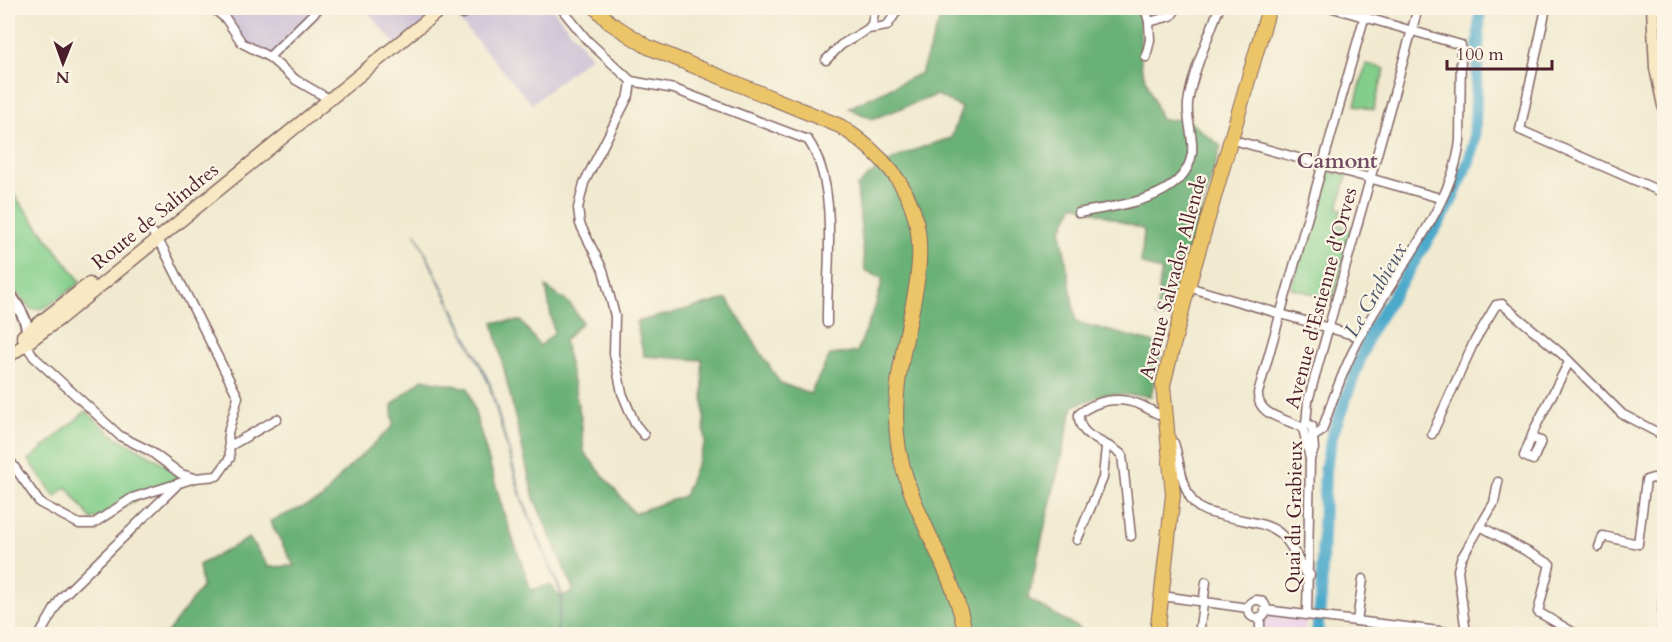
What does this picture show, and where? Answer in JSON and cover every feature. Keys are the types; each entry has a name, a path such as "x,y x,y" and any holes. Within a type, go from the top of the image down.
{"main road":[{"path":"325,99 431,8"},
{"path":"325,99 442,8"},
{"path":"597,8 609,22 648,47 840,126 866,143 905,191 919,241 919,278 897,402 898,447 903,471 953,595 965,634"},
{"name":"Avenue Salvador Allende","path":"1157,634 1173,495 1164,416 1163,385 1188,287 1269,8"},
{"path":"1653,8 1656,68 1665,106"},
{"name":"Route de Salindres","path":"8,357 34,333 325,99"},
{"name":"Route de Salindres","path":"8,348 34,333"}],"street":[{"path":"213,8 226,20 242,43 269,57 296,80 325,99"},
{"path":"269,57 319,8"},
{"path":"450,8 462,14 479,8"},
{"path":"561,8 587,40 631,81 674,89 808,140 818,155 827,205 827,323"},
{"path":"826,60 842,45 868,29 872,24 874,8"},
{"path":"868,29 887,26 899,8"},
{"path":"1145,8 1150,40 1146,57"},
{"path":"1149,22 1171,16 1177,8"},
{"path":"1078,213 1152,196 1172,185 1186,170 1192,150 1189,98 1219,8"},
{"path":"1333,8 1411,30"},
{"path":"1326,419 1306,424 1262,410 1257,403 1279,314 1367,8"},
{"name":"Avenue d'Estienne d'Orves","path":"1306,424 1329,328 1418,8"},
{"path":"1546,8 1520,130 1665,193"},
{"name":"Quai du Grabieux","path":"1313,436 1322,431 1360,337 1421,237 1459,153 1461,45 1411,30"},
{"path":"631,81 629,94 584,183 578,208 580,224 603,270 615,316 614,354 622,393 635,424 644,435"},
{"path":"1230,139 1440,198"},
{"path":"8,458 40,503 79,524 93,524 132,498 195,478 217,476 230,458 228,433 238,397 155,236"},
{"path":"1188,287 1360,337"},
{"path":"8,291 34,333 34,357 120,436 150,451 181,474 195,478"},
{"path":"14,301 34,333"},
{"path":"1432,434 1474,342 1496,305 1502,304 1569,362 1622,414 1665,436"},
{"path":"1531,438 1569,362"},
{"path":"1131,536 1122,455 1114,447 1106,446 1084,432 1078,423 1079,414 1089,406 1109,399 1137,403 1164,416"},
{"path":"230,446 277,419"},
{"path":"1306,424 1311,459"},
{"name":"Quai du Grabieux","path":"1306,424 1313,436 1314,449 1311,459 1310,616"},
{"path":"1168,442 1174,443 1188,491 1195,505 1208,512 1275,528 1285,535 1305,573 1310,575"},
{"path":"1077,540 1103,478 1106,446"},
{"path":"1599,547 1603,536 1638,544 1646,480 1653,478 1665,482"},
{"path":"1260,634 1263,614 1263,603 1258,600 1250,603 1248,608 1251,616 1263,614 1310,616 1465,634 1458,570 1461,559 1494,503 1498,482"},
{"path":"40,634 61,598 179,483"},
{"path":"1480,526 1550,564 1538,612 1576,634"},
{"path":"1662,634 1665,578"},
{"path":"1357,621 1362,579"},
{"path":"1199,634 1206,582"},
{"path":"1162,596 1248,608"}],"shaded area":[{"path":"218,8 328,8 275,59 250,44"},
{"path":"365,8 552,8 591,56 532,104 451,11 401,51"},
{"path":"1267,615 1306,620 1304,634 1264,634 1263,619"}],"green space":[{"path":"932,8 1133,8 1140,14 1141,66 1161,120 1186,119 1221,146 1170,318 1156,317 1161,271 1141,263 1144,230 1074,204 1061,231 1076,322 1162,345 1151,396 1106,394 1073,406 1028,599 1089,634 166,634 202,587 199,565 249,538 269,567 294,566 270,521 322,499 343,473 393,426 392,405 422,379 468,388 504,514 531,590 550,585 560,597 574,591 534,498 493,322 521,321 540,346 554,333 546,287 570,304 582,322 564,341 581,418 584,452 634,513 684,496 705,443 702,360 644,356 636,322 727,299 780,383 810,394 830,355 857,352 883,279 865,270 857,187 878,169 900,156 951,138 962,108 937,95 872,119 849,108 921,73 941,16"},
{"path":"1366,64 1385,69 1373,110 1355,105"},
{"path":"1326,171 1347,175 1338,208 1342,210 1337,224 1352,229 1333,299 1291,288"},
{"path":"8,187 81,282 45,308 31,309 8,283"},
{"path":"86,411 111,433 169,468 179,481 92,520 67,487 55,497 29,460"}],"water":[{"path":"415,232 490,384 522,498 562,594 557,634 561,594 521,497 489,384"}],"waterway":[{"name":"Le Grabieux","path":"1317,634 1321,597 1325,470 1332,436 1370,332 1448,208 1469,161 1474,143 1480,8"}],"district":[{"name":"Camont","path":"1337,161"}]}
